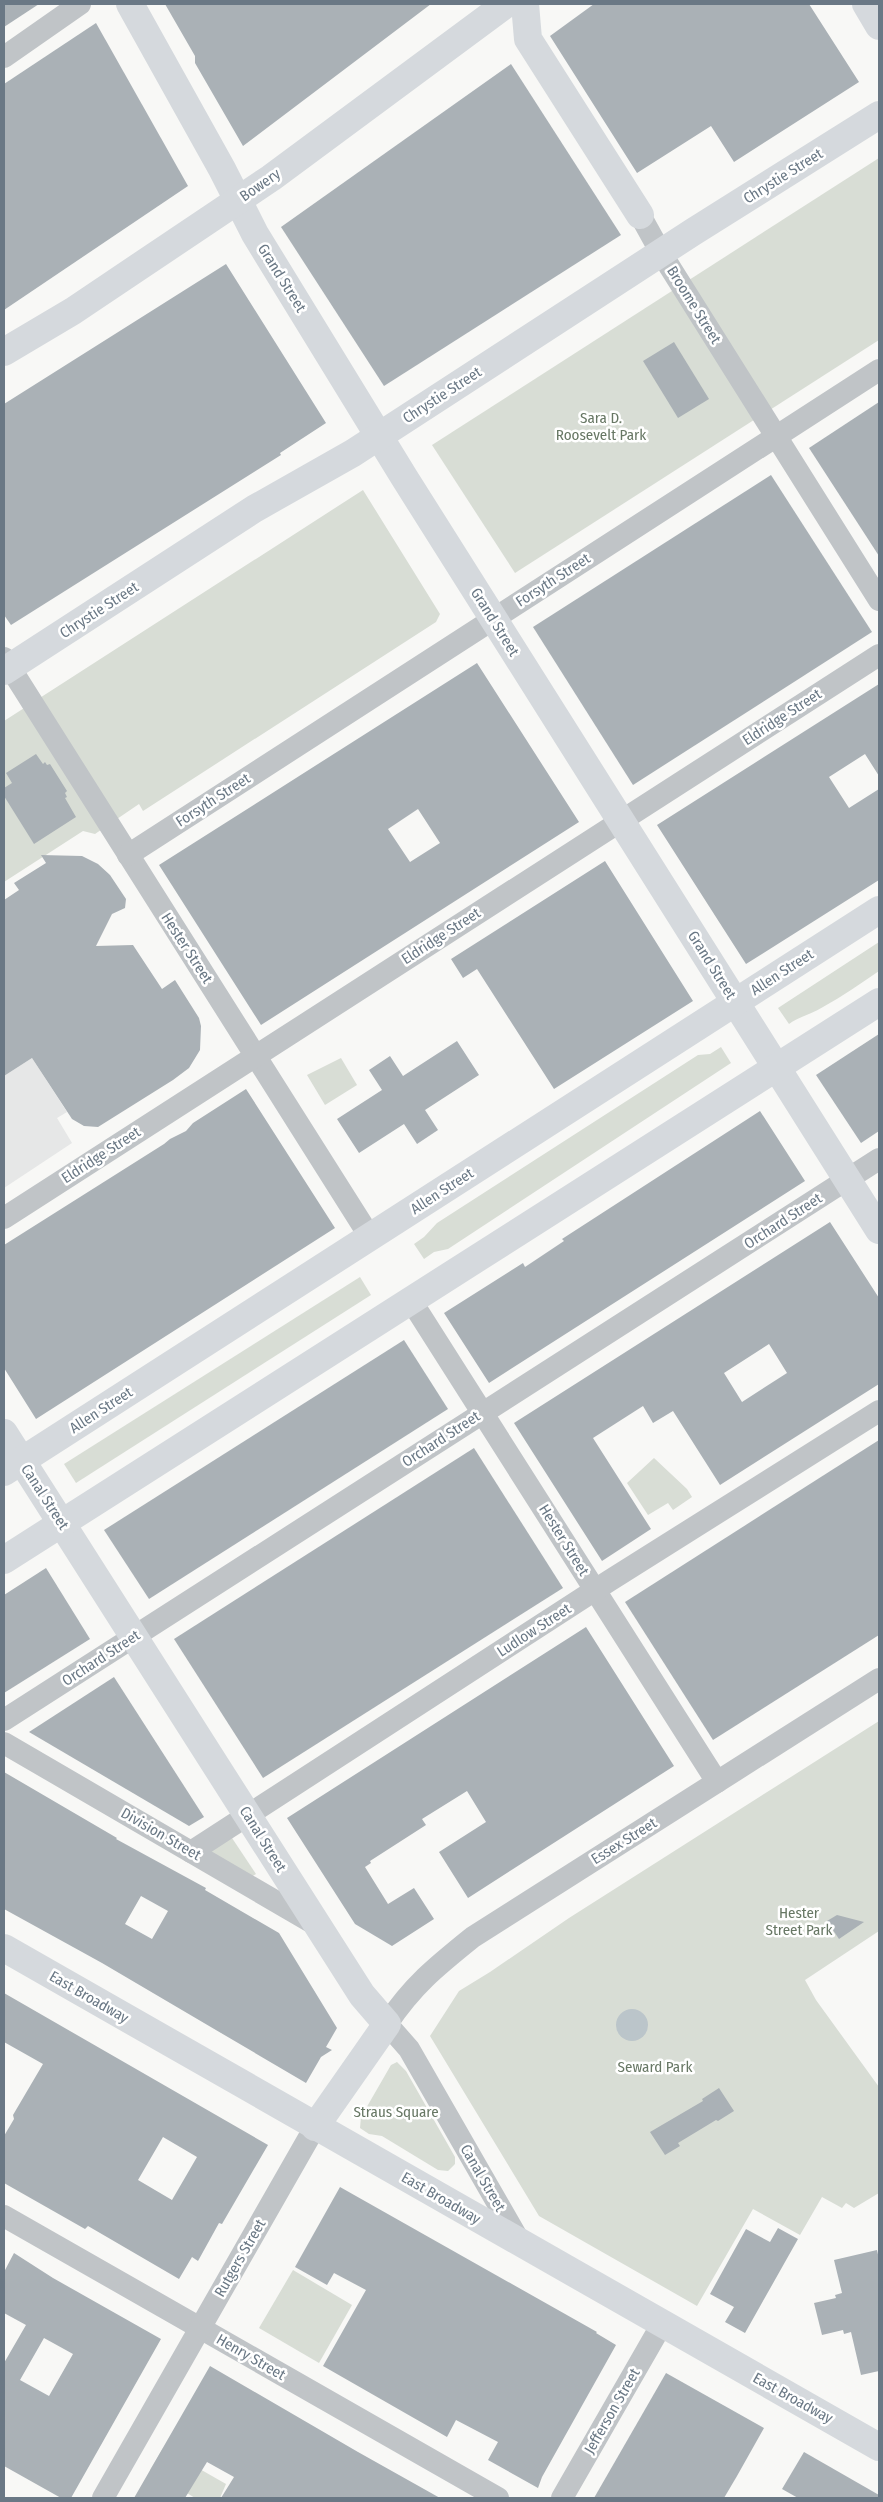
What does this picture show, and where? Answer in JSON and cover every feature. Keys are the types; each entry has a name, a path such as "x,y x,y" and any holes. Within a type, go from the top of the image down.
{"main road":[{"name":"Grand Street","path":"130,4 238,200 254,234 493,618 879,1230"},
{"name":"Bowery","path":"4,352 73,311 238,200 506,4"},
{"name":"Broome Street","path":"525,4 528,39 640,215"},
{"path":"866,4 879,26"},
{"name":"Chrystie Street","path":"6,666 254,509 340,461 661,253 879,115"},
{"name":"Allen Street","path":"13,1466 879,910"},
{"path":"4,1560 410,1299 777,1069 879,1002"},
{"name":"Canal Street","path":"4,1433 13,1466 61,1522 362,1994 387,2024"},
{"name":"East Broadway","path":"4,1948 315,2127 879,2446"},
{"name":"Rutgers Street","path":"315,2127 387,2024"}],"street":[{"path":"4,57 80,4"},
{"name":"Broome Street","path":"640,215 661,253 879,600"},
{"name":"Forsyth Street","path":"128,855 879,370"},
{"name":"Eldridge Street","path":"4,1218 879,655"},
{"name":"Hester Street","path":"6,666 256,1055 370,1237"},
{"name":"Orchard Street","path":"4,1720 482,1412 879,1160"},
{"name":"Hester Street","path":"410,1299 717,1782"},
{"name":"Ludlow Street","path":"191,1852 596,1590 879,1411"},
{"name":"Essex Street","path":"387,2024 401,2002 423,1977 473,1937 879,1679"},
{"name":"Division Street","path":"4,1743 318,1926"},
{"name":"Canal Street","path":"387,2024 409,2049 521,2244"},
{"name":"Rutgers Street","path":"103,2498 315,2127"},
{"name":"Henry Street","path":"4,2216 498,2498"},
{"name":"Jefferson Street","path":"562,2498 662,2324"}],"shaded area":[{"path":"32,1058 67,1112 57,1118 72,1143 4,1188 4,1076"},
{"path":"632,2009 643,2014 648,2025 643,2036 632,2041 621,2036 616,2025 621,2014"}],"green space":[{"name":"Sara D. Roosevelt Park","path":"879,158 879,340 515,573 432,445"},
{"path":"363,490 440,614 436,622 143,811 139,804 95,834 83,831 4,882 4,721"},
{"path":"879,942 879,971 830,1003 789,1024 778,1008"},
{"path":"721,1047 731,1063 448,1249 434,1252 424,1259 414,1244 424,1237 437,1223 698,1055 710,1054"},
{"path":"341,1058 357,1085 325,1105 307,1075"},
{"path":"360,1277 371,1295 76,1483 64,1464"},
{"path":"654,1458 687,1489 692,1497 673,1510 668,1503 648,1515 627,1483"},
{"name":"Seward Park","path":"879,1721 879,1931 805,1980 816,2000 879,2087 879,2193 854,2208 846,2203 842,2208 822,2197 800,2235 753,2209 697,2306 539,2216 430,2036 459,1991 569,1918"},
{"path":"232,1838 256,1874 251,1877 210,1851"},
{"name":"Straus Square","path":"397,2062 406,2071 455,2157 455,2164 448,2171 438,2170 382,2136 369,2134 360,2128 361,2117 391,2065"},
{"path":"293,2270 352,2305 319,2363 259,2328"},
{"path":"163,2448 226,2484 220,2498 195,2498 150,2470"}],"building":[{"path":"4,4 39,4 4,27"},
{"path":"165,4 431,4 243,146 195,63 195,56"},
{"path":"594,4 809,4 859,82 734,162 711,126 637,173 550,36"},
{"path":"96,23 188,186 4,310 4,84"},
{"path":"511,64 621,235 384,386 281,227"},
{"path":"226,264 326,423 280,453 281,455 11,625 4,615 4,404"},
{"path":"674,342 709,399 678,418 643,361"},
{"path":"879,402 879,556 809,448"},
{"path":"771,475 872,632 633,785 533,627"},
{"path":"477,663 579,822 261,1025 159,865","holes":["418,809 440,843 410,862 388,829"]},
{"path":"879,684 879,776 865,754 829,777 849,808 879,789 879,880 746,964 657,825"},
{"path":"36,754 43,764 45,762 47,765 50,764 67,791 65,793 67,797 65,798 76,817 34,844 4,796 4,788 12,783 6,773"},
{"path":"41,855 82,856 98,864 110,875 126,899 125,908 112,914 96,946 133,945 162,989 175,980 199,1018 201,1026 200,1050 189,1068 98,1127 84,1126 72,1119 32,1058 4,1076 4,900 19,890 14,883 46,863"},
{"path":"605,861 693,1001 554,1089 477,969 463,978 451,959"},
{"path":"879,1034 879,1131 861,1143 816,1075"},
{"path":"457,1041 479,1075 425,1110 438,1130 417,1144 404,1124 359,1153 337,1119 382,1090 369,1070 390,1056 403,1076"},
{"path":"246,1089 335,1228 36,1419 4,1368 4,1245 170,1139 186,1131 193,1123"},
{"path":"760,1111 805,1181 489,1383 444,1313 523,1263 525,1267 564,1241 562,1239"},
{"path":"830,1222 879,1298 879,1384 720,1485 673,1411 653,1423 643,1406 593,1438 651,1529 602,1561 514,1423","holes":["769,1344 787,1373 742,1402 724,1373"]},
{"path":"404,1340 448,1409 149,1599 104,1530"},
{"path":"879,1440 879,1635 713,1740 625,1602"},
{"path":"474,1448 563,1588 263,1778 174,1639"},
{"path":"46,1568 90,1639 4,1693 4,1595"},
{"path":"586,1627 674,1766 468,1898 439,1852 486,1822 467,1791 422,1819 426,1825 370,1861 371,1863 365,1867 388,1904 414,1888 434,1919 392,1946 355,1924 287,1818"},
{"path":"114,1677 204,1817 189,1826 29,1732"},
{"path":"4,1772 116,1839 206,1888 205,1890 279,1933 337,2028 326,2047 332,2050 321,2057 306,2083 102,1963 4,1909","holes":["141,1896 168,1911 152,1939 125,1924"]},
{"path":"837,1915 864,1922 839,1939 827,1921"},
{"path":"4,1993 268,2145 222,2224 219,2223 198,2261 192,2257 179,2279 88,2226 85,2229 4,2183 4,2136 14,2119 13,2115 43,2064 4,2042","holes":["163,2137 197,2157 172,2200 138,2180"]},
{"path":"719,2088 734,2111 678,2143 680,2146 665,2155 650,2132 703,2101 702,2099"},
{"path":"340,2187 597,2332 616,2345 542,2477 538,2488 488,2460 498,2442 456,2420 447,2437 323,2366 366,2290 334,2273 327,2285 295,2267"},
{"path":"778,2228 798,2239 745,2333 725,2322 734,2307 710,2294 746,2229 770,2242"},
{"path":"877,2250 879,2259 879,2371 861,2375 851,2332 844,2334 843,2330 822,2335 814,2303 836,2298 835,2295 842,2293 834,2260"},
{"path":"14,2253 53,2278 161,2339 71,2498 61,2498 4,2466 4,2363 26,2325 4,2313 4,2272","holes":["44,2338 73,2354 49,2396 20,2380"]},
{"path":"210,2366 440,2498 221,2498 234,2477 207,2462 185,2498 134,2498"},
{"path":"666,2373 764,2428 737,2476 724,2498 594,2498"},
{"path":"804,2452 879,2495 879,2498 798,2498 782,2489"}],"park label":[{"name":"Hester Street Park","path":"799,1922"}]}
